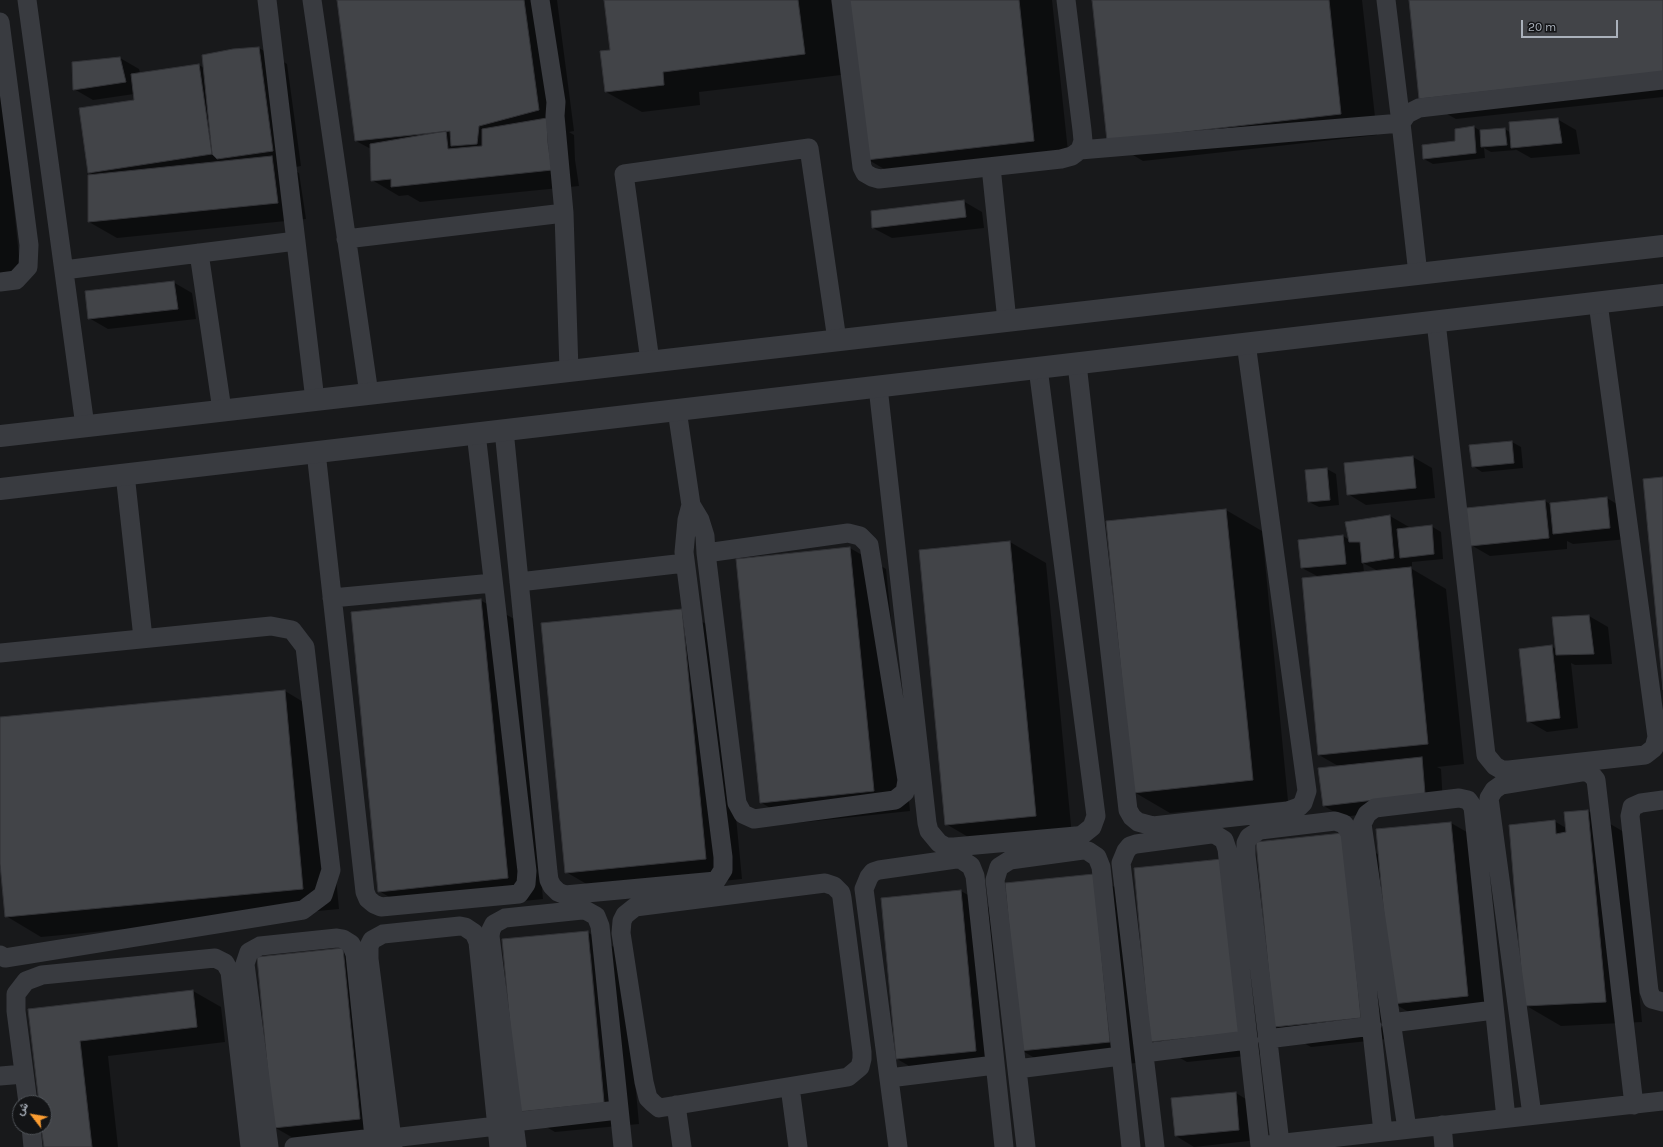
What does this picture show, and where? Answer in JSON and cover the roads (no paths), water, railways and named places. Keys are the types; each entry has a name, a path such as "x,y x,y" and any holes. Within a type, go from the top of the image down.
{"street":[{"path":"0,436 1663,246"},
{"path":"0,489 1663,295"}],"lane":[{"path":"27,0 85,426"},
{"path":"267,0 315,400"},
{"path":"312,0 369,394"},
{"path":"540,0 556,102 555,116 564,213 569,371"},
{"path":"841,0 862,166 865,173 878,179 1061,159 1072,156 1080,150 1401,123"},
{"path":"1066,0 1082,130 1083,141 1080,150"},
{"path":"1386,0 1418,274"},
{"path":"0,22 29,245 28,267 16,280 0,282"},
{"path":"1401,123 1407,114 1419,108 1663,80"},
{"path":"650,361 624,174 809,148 837,340"},
{"path":"991,167 1007,321"},
{"path":"346,239 564,213"},
{"path":"64,270 296,241"},
{"path":"199,253 222,410"},
{"path":"1436,322 1486,755 1495,766 1502,770 1509,770 1645,755 1654,748 1657,737 1598,303"},
{"path":"1077,364 1128,810 1132,817 1138,822 1153,826 1288,811 1299,807 1303,803 1307,791 1246,343"},
{"path":"878,387 929,831 939,843 946,847 1076,836 1082,835 1092,827 1096,816 1038,368"},
{"path":"504,430 549,880 558,892 565,895 716,881 722,870 723,857 685,563 684,536 691,505 677,410"},
{"path":"316,452 363,884 368,899 381,907 519,894 526,884 527,871 476,433"},
{"path":"125,474 143,638"},
{"path":"691,505 700,520 705,536 706,553 737,803 743,814 754,819 895,800 905,792 908,780 869,545 860,536 848,533 706,553"},
{"path":"519,582 685,563"},
{"path":"332,598 493,582"},
{"path":"0,653 271,626 292,630 305,647 331,870 323,895 303,910 5,958 0,955"},
{"path":"1532,1115 1489,798 1494,790 1501,785 1581,772 1587,772 1596,780 1634,1104"},
{"path":"1407,1129 1362,824 1367,814 1375,808 1444,800 1464,798 1468,800 1473,807 1506,1118"},
{"path":"1663,800 1641,803 1632,807 1630,816 1649,990 1652,999 1663,1002"},
{"path":"1280,1143 1246,856 1246,843 1249,837 1260,830 1327,822 1340,822 1344,824 1350,832 1383,1132"},
{"path":"1155,1147 1121,863 1123,856 1130,846 1136,844 1211,834 1224,840 1227,849 1248,1040 1253,1146 1663,1101"},
{"path":"1026,1147 995,880 996,873 999,867 1010,860 1082,850 1088,851 1097,857 1101,867 1131,1147"},
{"path":"898,1147 864,888 866,882 874,872 879,870 956,859 962,860 971,866 975,876 1004,1147"},
{"path":"825,883 830,884 838,890 842,898 862,1059 860,1067 848,1077 790,1087 659,1108 648,1098 645,1091 622,933 622,921 625,915 635,907 825,883"},
{"path":"499,1147 505,1124 490,936 494,924 505,918 582,910 596,916 600,926 623,1147"},
{"path":"384,1142 368,952 369,946 372,940 383,934 460,926 466,927 474,933 478,942 505,1124 517,1147"},
{"path":"269,1147 245,964 246,958 249,952 260,946 338,938 351,944 355,954 384,1142"},
{"path":"27,1095 16,1011 16,994 26,981 42,975 215,958 225,963 230,972 250,1147"},
{"path":"1391,1023 1494,1010"},
{"path":"1268,1039 1372,1026"},
{"path":"1144,1053 1248,1040"},
{"path":"1017,1069 1121,1056"},
{"path":"889,1078 995,1065"},
{"path":"0,1076 24,1074"},
{"path":"790,1087 798,1147"},
{"path":"676,1105 682,1147"},
{"path":"294,1147 384,1142 505,1124 618,1110"},
{"path":"1442,1125 1444,1147"},
{"path":"32,1135 33,1147"}]}
